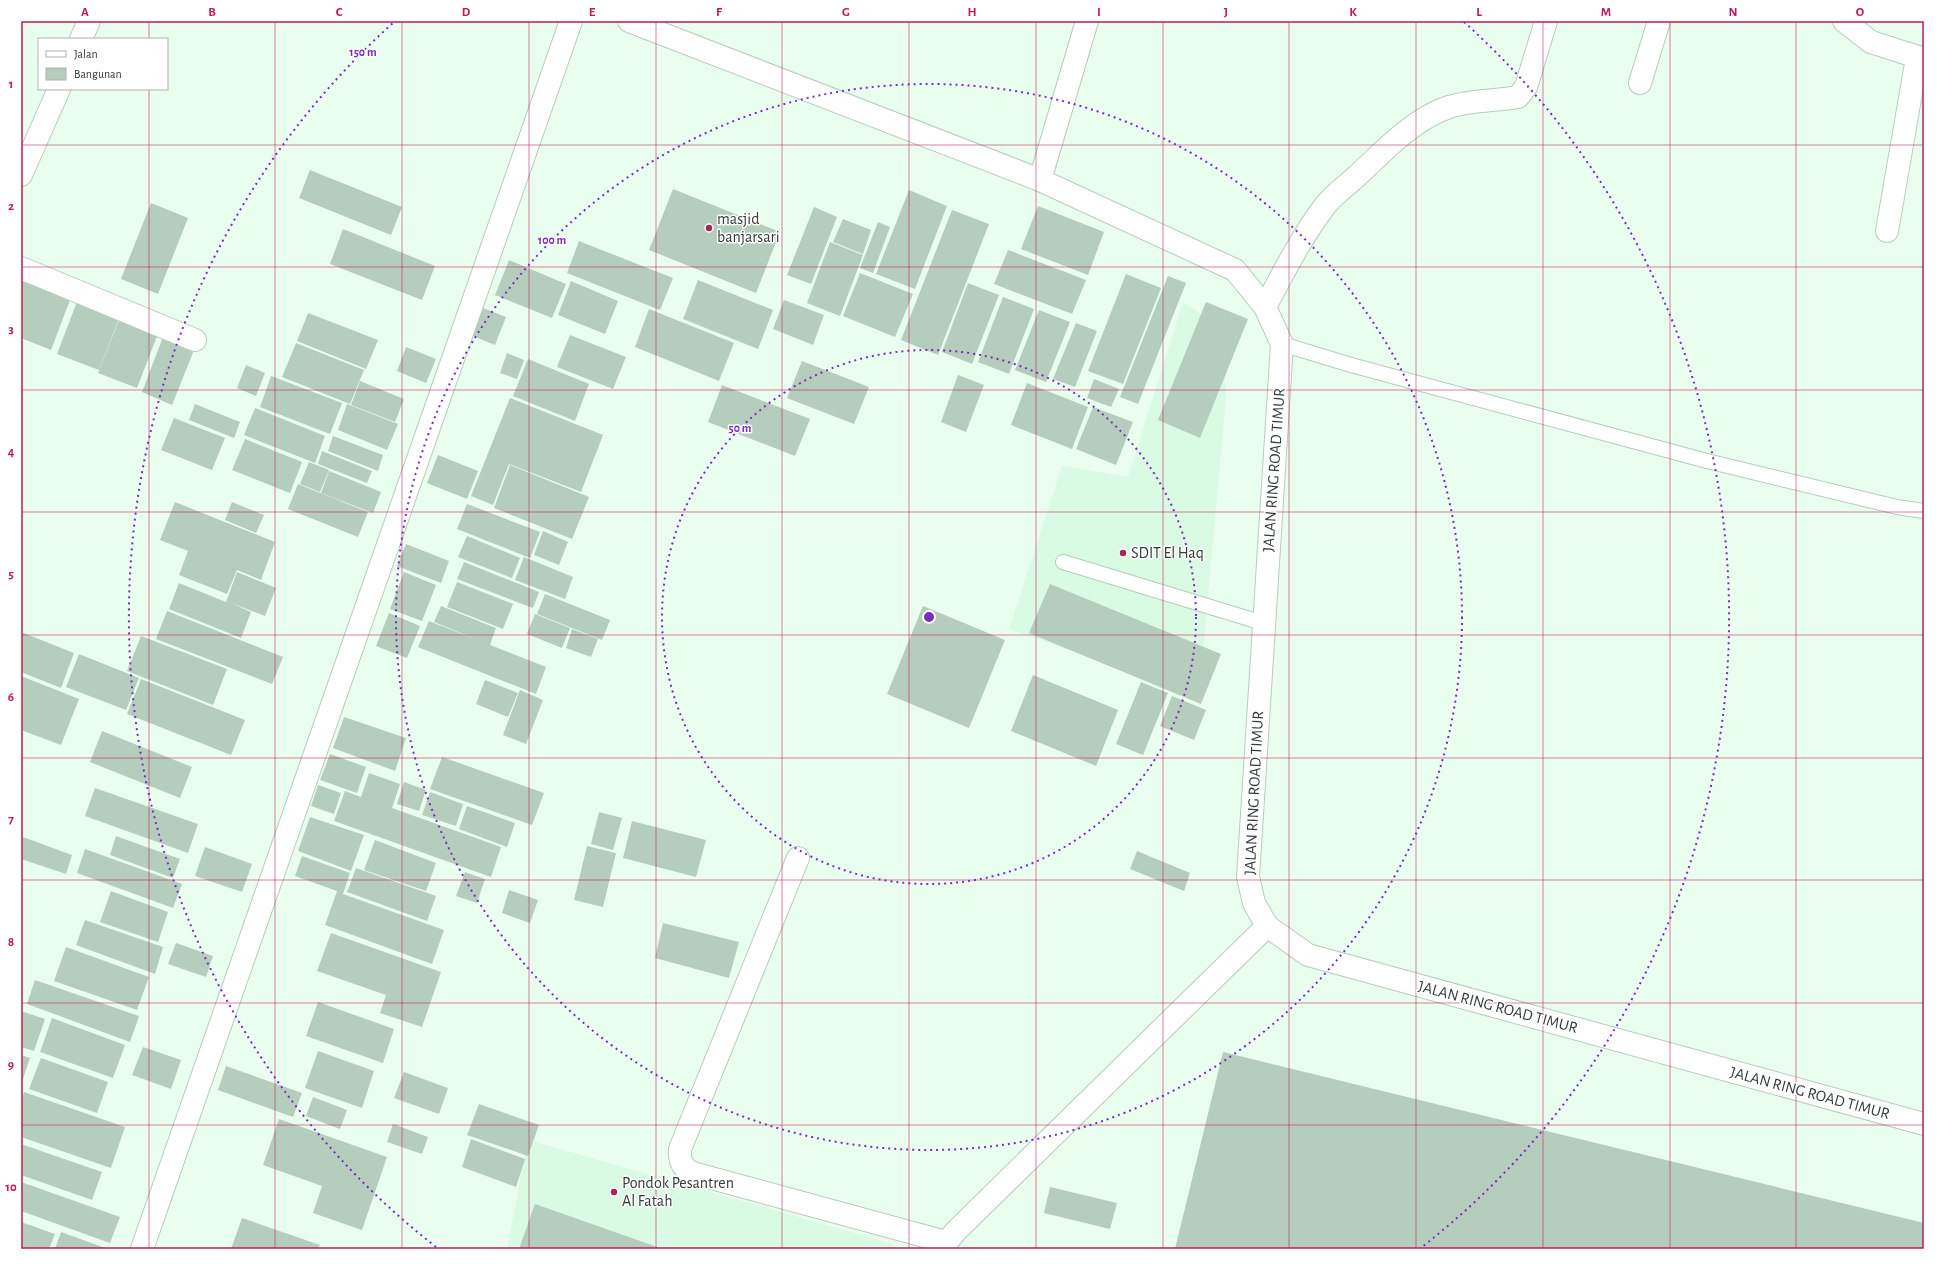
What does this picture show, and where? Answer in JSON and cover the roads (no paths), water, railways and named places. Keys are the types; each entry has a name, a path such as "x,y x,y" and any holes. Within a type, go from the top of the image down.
{"street":[{"path":"81,38 89,21"},
{"path":"142,1249 571,21"},
{"name":"JALAN RING ROAD TIMUR","path":"629,21 1040,180 1235,270 1265,306 1282,344 1263,623 1248,877 1254,903 1267,926 1308,955 1924,1124"},
{"path":"1040,180 1087,21"},
{"path":"1265,306 1296,249 1325,206 1382,152 1436,112 1462,103 1518,97 1526,87 1546,21"},
{"path":"1640,83 1659,21"},
{"path":"1844,21 1871,42 1921,59 1887,231"},
{"path":"21,176 59,90"},
{"path":"21,268 195,340"},
{"path":"798,858 680,1149 679,1158 685,1170 693,1173 943,1246 1267,926"}],"lane":[{"path":"1282,344 1351,365 1707,462 1897,507 1924,511"},
{"path":"1063,562 1263,623"}],"place":[{"name":"masjid banjarsari","path":"709,228"},
{"name":"SDIT El Haq","path":"1123,553"},
{"name":"Pondok Pesantren Al Fatah","path":"614,1192"}]}
